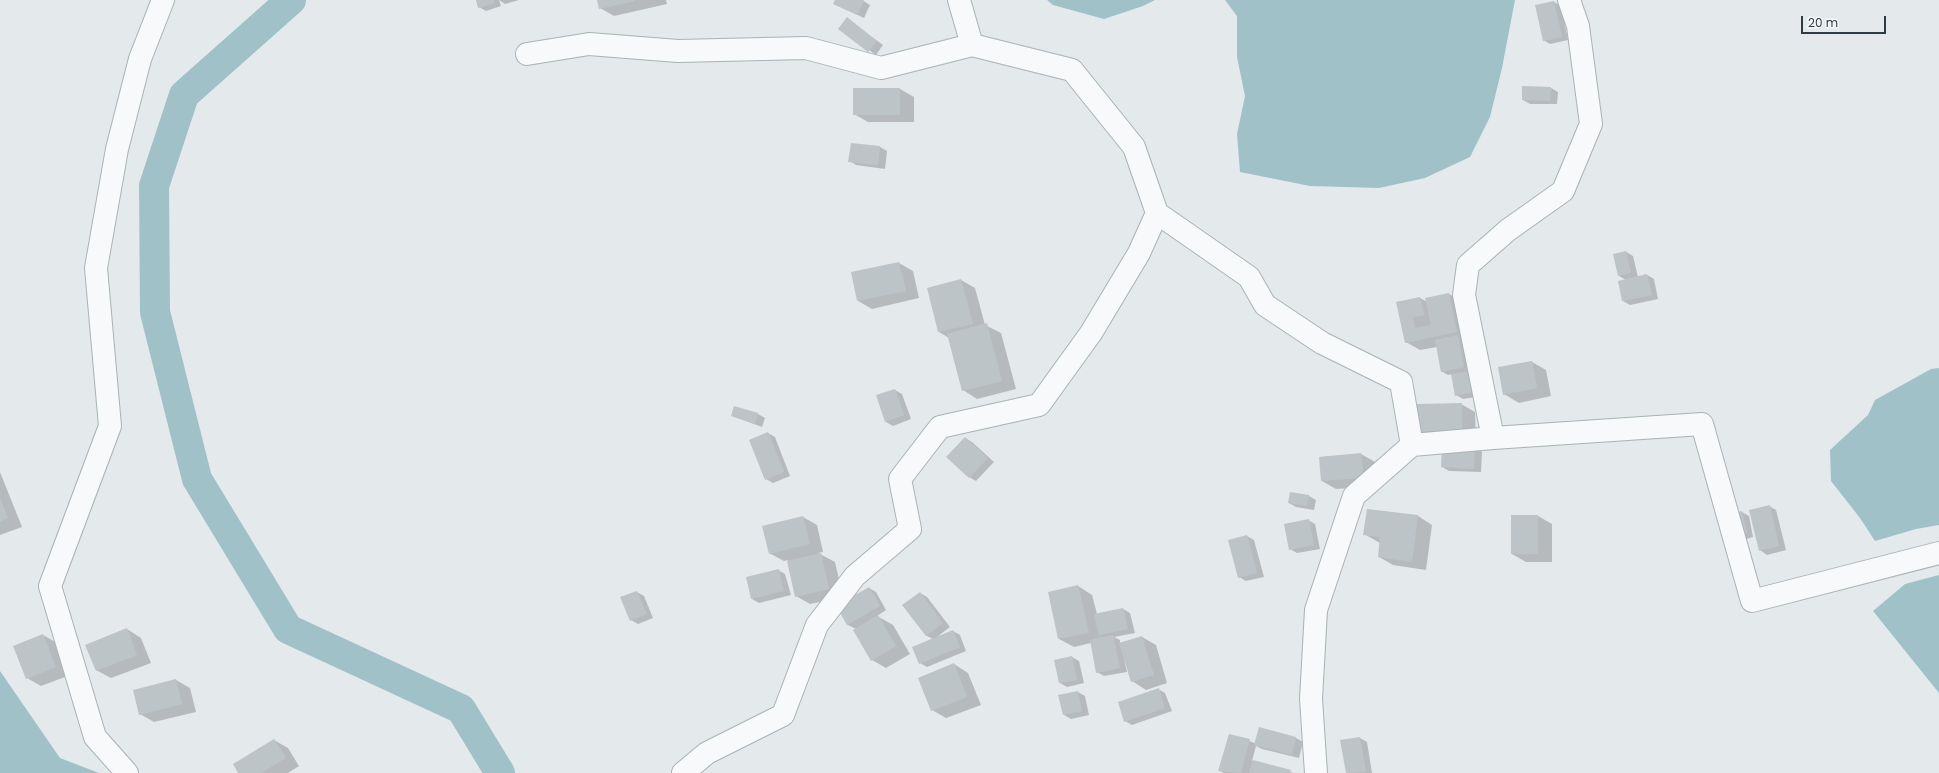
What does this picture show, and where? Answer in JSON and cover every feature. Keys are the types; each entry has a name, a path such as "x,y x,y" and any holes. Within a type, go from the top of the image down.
{"street":[{"path":"127,773 95,737 50,586 110,426 96,268 117,149 140,59 163,0"},
{"path":"959,0 972,45"},
{"path":"1493,438 1464,295 1468,265 1508,230 1563,191 1591,124 1578,26 1569,0"},
{"path":"527,54 588,44 678,51 806,48 881,68 972,45 1072,70 1134,147 1157,213 1249,277 1265,305 1322,343 1401,382 1412,445"},
{"path":"683,773 707,753 783,715 817,625 855,576 910,529 900,479 940,427 1039,404 1091,333 1139,253 1157,213"},
{"path":"1316,773 1311,699 1316,610 1354,496 1412,445 1702,424 1752,601 1939,553"}],"water":[{"path":"1047,0 1155,0 1143,6 1104,19 1053,5"},
{"path":"1225,0 1515,0 1502,68 1490,117 1470,157 1425,178 1379,188 1310,186 1240,172 1237,134 1245,96 1237,57 1237,16"},
{"path":"1939,368 1939,525 1916,529 1875,541 1860,518 1831,481 1830,450 1868,415 1875,400 1931,369"},
{"path":"1939,575 1939,693 1873,611 1905,584"},
{"path":"0,671 60,758 99,773 0,773"}],"building":[{"path":"476,0 494,0 494,3 478,8"},
{"path":"597,0 635,0 635,1 599,9"},
{"path":"835,0 864,0 857,15 833,4"},
{"path":"1554,1 1562,37 1543,41 1535,5"},
{"path":"847,17 877,41 868,52 838,29"},
{"path":"1522,86 1551,87 1550,101 1522,100"},
{"path":"853,88 900,88 900,115 853,115"},
{"path":"851,143 880,146 878,165 848,162"},
{"path":"1626,251 1631,273 1618,276 1613,254"},
{"path":"899,262 906,291 857,301 851,272"},
{"path":"1647,274 1652,295 1622,301 1618,281"},
{"path":"961,279 973,324 938,332 927,288"},
{"path":"1449,293 1457,332 1405,343 1396,302 1420,297 1424,315 1413,317 1415,328 1431,325 1425,298"},
{"path":"987,323 1002,381 962,391 947,334"},
{"path":"1458,335 1464,367 1441,372 1435,340"},
{"path":"1532,361 1537,388 1503,395 1498,367"},
{"path":"1471,371 1475,392 1455,396 1451,374"},
{"path":"895,389 904,415 885,422 876,395"},
{"path":"1462,403 1462,430 1417,432 1417,404"},
{"path":"734,406 758,413 755,424 731,416"},
{"path":"768,432 784,472 765,480 749,440"},
{"path":"965,437 988,458 969,478 946,457"},
{"path":"1442,445 1475,447 1474,469 1441,467"},
{"path":"1361,453 1364,478 1321,481 1319,457"},
{"path":"1290,492 1309,495 1307,506 1288,503"},
{"path":"0,498 8,518 0,522"},
{"path":"1770,505 1779,546 1759,551 1749,510"},
{"path":"1367,509 1418,515 1412,562 1378,557 1380,537 1363,535"},
{"path":"1742,511 1747,533 1739,535 1733,513"},
{"path":"1511,515 1538,515 1538,554 1511,554"},
{"path":"803,516 810,544 769,554 762,526"},
{"path":"1309,519 1314,545 1289,550 1284,524"},
{"path":"1247,535 1257,573 1238,578 1228,540"},
{"path":"821,553 829,589 795,597 787,561"},
{"path":"779,569 784,591 751,599 746,577"},
{"path":"1078,585 1089,633 1058,639 1048,592"},
{"path":"869,587 880,606 847,625 836,606"},
{"path":"637,591 647,614 630,621 620,597"},
{"path":"920,592 943,623 926,636 902,605"},
{"path":"1123,608 1128,629 1099,635 1094,614"},
{"path":"878,615 896,646 871,661 853,630"},
{"path":"127,628 137,655 96,671 85,645"},
{"path":"953,630 960,647 919,664 912,647"},
{"path":"43,634 56,667 26,679 13,646"},
{"path":"1113,635 1120,668 1096,673 1090,640"},
{"path":"1142,636 1154,675 1131,682 1119,643"},
{"path":"1072,656 1077,680 1059,683 1054,660"},
{"path":"954,663 967,697 931,711 918,678"},
{"path":"176,679 182,704 139,715 133,690"},
{"path":"1159,688 1165,708 1124,722 1118,702"},
{"path":"1078,691 1082,711 1063,715 1058,695"},
{"path":"1259,727 1296,737 1292,755 1254,745"},
{"path":"1229,734 1250,739 1241,773 1218,771"},
{"path":"1360,737 1366,772 1346,773 1340,740"},
{"path":"274,739 286,758 261,773 238,773 233,764"},
{"path":"1253,760 1291,770 1290,773 1249,773"}],"waterway":[{"path":"291,0 184,95 154,186 155,312 197,479 288,629 461,709 500,773"}]}
